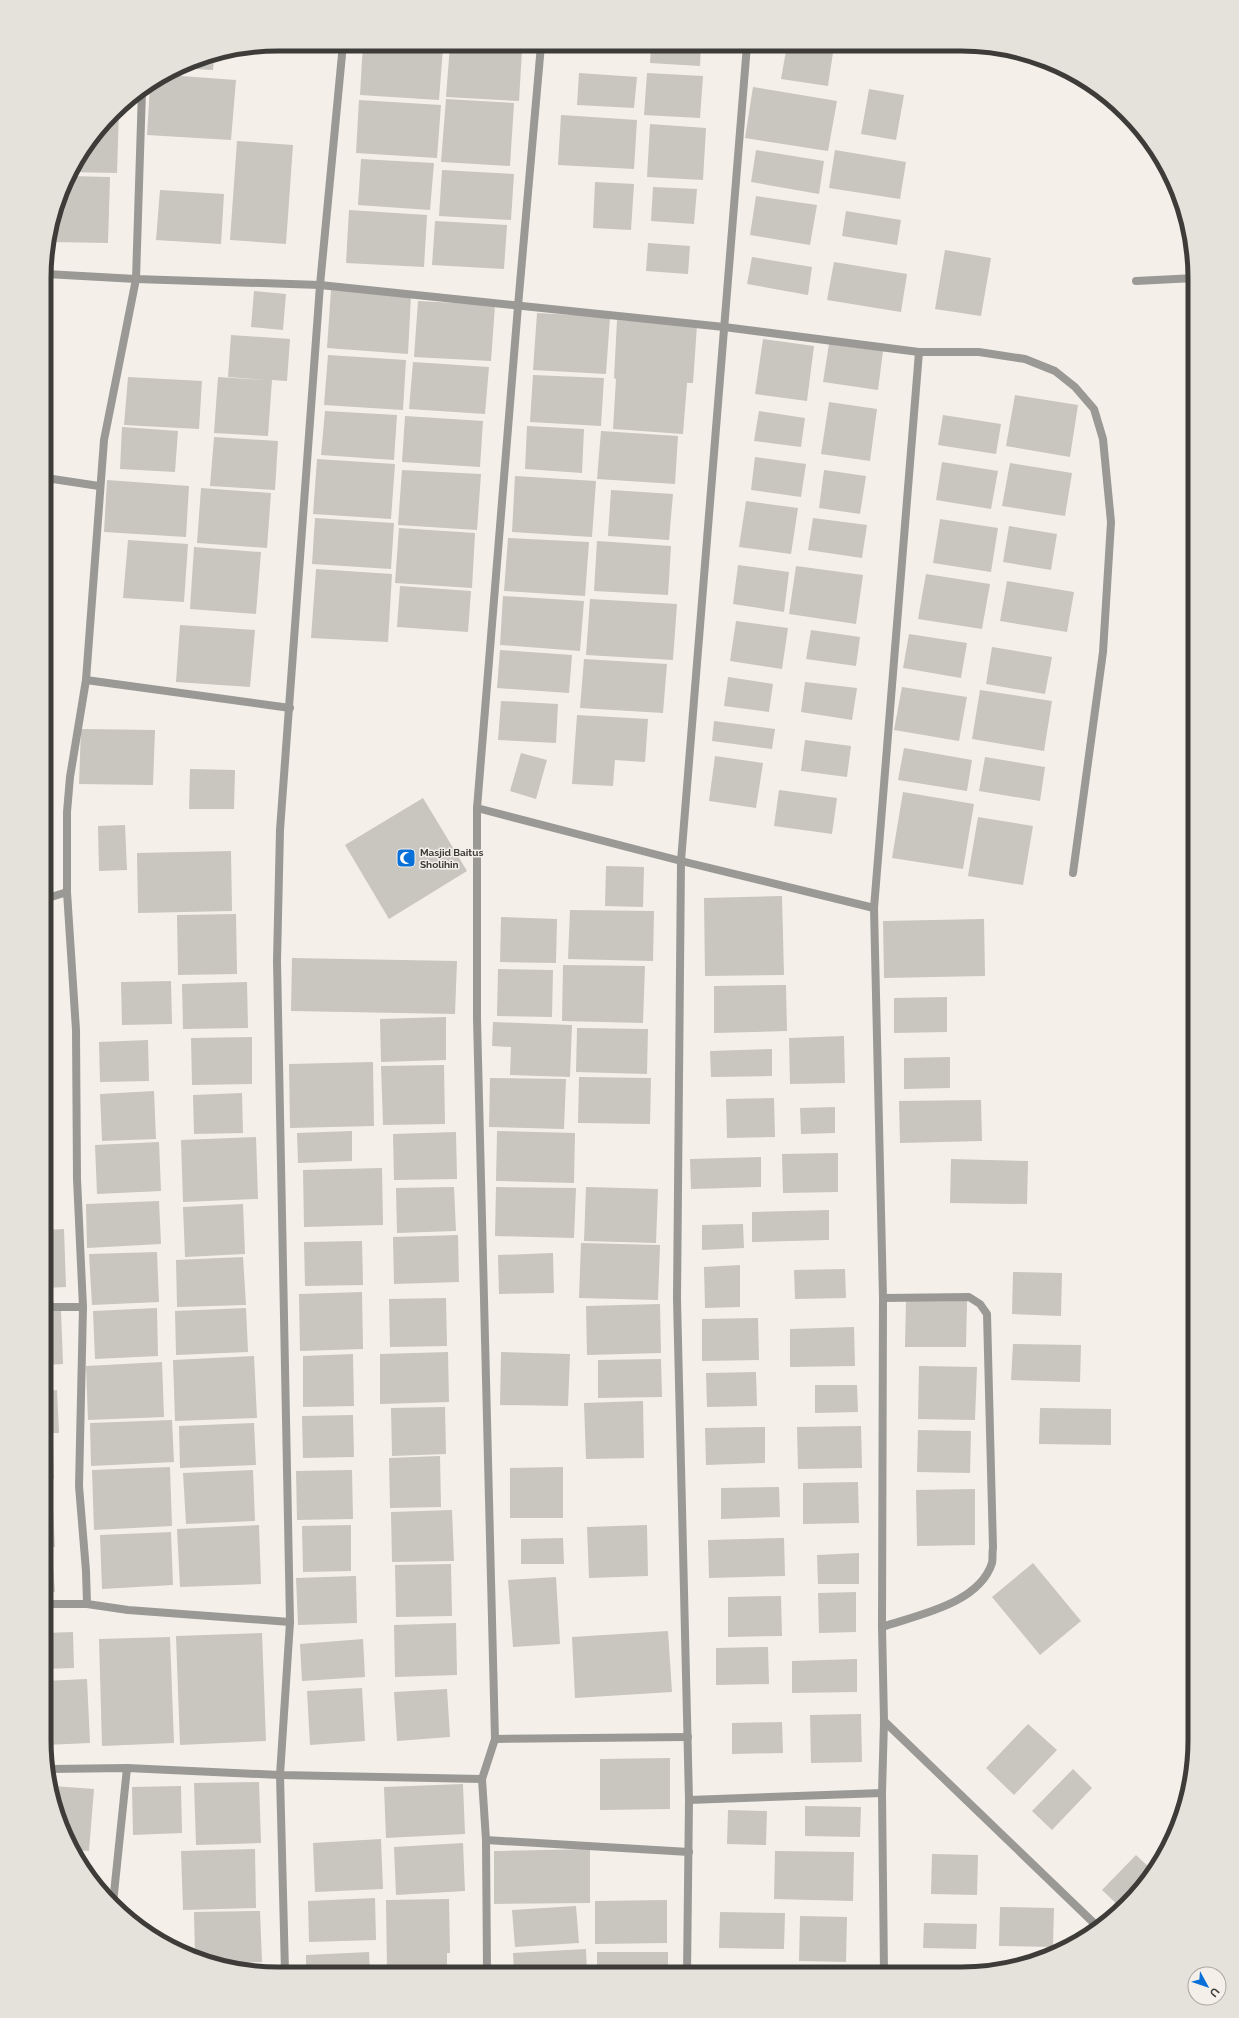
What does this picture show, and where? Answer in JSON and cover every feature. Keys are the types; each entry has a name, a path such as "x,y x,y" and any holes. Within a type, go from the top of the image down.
{"street":[{"path":"285,1967 280,1775 290,1622 277,961 280,830 320,285 342,51"},
{"path":"486,1967 486,1840 482,1779 495,1739 477,1019 477,808 540,51"},
{"path":"687,1967 689,1800 677,1299 681,861 747,51"},
{"path":"87,1604 86,1571 79,1486 83,1307 77,1179 76,1030 68,892 67,812 70,777 86,680 104,440 136,279 142,97"},
{"path":"51,274 136,279 320,285 724,327 919,352 986,353 1025,359 1055,371 1075,387 1094,409 1100,432 1111,522 1103,652 1074,873"},
{"path":"1136,281 1188,278"},
{"path":"884,1967 882,1793 884,1721 882,1627 883,1298 874,908 919,352"},
{"path":"51,479 100,486"},
{"path":"86,680 290,708"},
{"path":"477,808 681,861 874,908"},
{"path":"51,897 68,892"},
{"path":"882,1627 953,1603 976,1588 992,1563 993,1548 986,1314 980,1304 969,1297 883,1298"},
{"path":"51,1307 83,1307"},
{"path":"51,1604 87,1604 128,1610 290,1622"},
{"path":"884,1721 1094,1924"},
{"path":"495,1739 688,1737"},
{"path":"53,1769 127,1768 280,1775 482,1779"},
{"path":"114,1896 127,1768"},
{"path":"689,1800 882,1793"},
{"path":"486,1840 688,1852"}],"building":[{"path":"363,51 443,51 439,100 360,95"},
{"path":"450,51 522,51 519,101 446,97"},
{"path":"651,51 701,51 700,66 650,63"},
{"path":"786,51 833,51 828,86 781,79"},
{"path":"214,61 213,70 190,69"},
{"path":"579,73 637,77 634,108 577,105"},
{"path":"647,73 703,76 700,118 644,115"},
{"path":"175,76 236,80 231,140 147,135 150,91 152,89"},
{"path":"753,87 837,101 828,151 745,138"},
{"path":"869,89 904,95 896,140 861,134"},
{"path":"446,99 514,103 510,166 441,162"},
{"path":"359,100 441,105 437,158 356,153"},
{"path":"561,115 637,120 634,169 558,165"},
{"path":"119,117 117,173 77,172 89,152 107,128"},
{"path":"650,124 706,128 703,180 647,177"},
{"path":"237,141 293,145 286,244 230,240"},
{"path":"756,150 824,161 819,194 751,182"},
{"path":"835,150 906,162 900,199 829,188"},
{"path":"361,159 434,163 430,210 358,205"},
{"path":"442,170 514,174 511,220 439,216"},
{"path":"75,176 110,177 108,243 54,242 63,205"},
{"path":"595,182 634,184 631,230 593,228"},
{"path":"653,187 697,189 694,224 651,221"},
{"path":"160,190 224,194 221,244 156,240"},
{"path":"756,196 817,205 810,245 750,235"},
{"path":"349,210 427,215 424,267 346,263"},
{"path":"846,211 901,220 897,245 842,236"},
{"path":"435,221 507,225 504,269 432,265"},
{"path":"648,243 690,246 688,274 646,271"},
{"path":"945,250 991,258 981,316 935,309"},
{"path":"752,257 812,267 808,295 747,284"},
{"path":"834,262 907,274 901,312 827,300"},
{"path":"331,290 411,295 408,354 327,348"},
{"path":"254,291 286,294 283,330 251,327"},
{"path":"418,301 495,305 491,361 414,357"},
{"path":"537,313 610,317 606,374 533,370"},
{"path":"617,320 697,325 693,383 687,383 683,434 613,429"},
{"path":"231,335 290,339 287,381 272,380 268,436 214,433 218,377 266,380 228,377"},
{"path":"763,339 814,346 807,401 755,394"},
{"path":"829,344 883,351 878,390 823,382"},
{"path":"328,355 406,360 403,410 324,405"},
{"path":"413,362 489,367 485,414 409,409"},
{"path":"533,375 604,378 601,426 530,422"},
{"path":"128,377 202,381 199,429 124,425"},
{"path":"1015,395 1078,405 1070,457 1006,446"},
{"path":"829,402 877,409 870,461 821,454"},
{"path":"325,411 397,415 394,460 321,455"},
{"path":"759,411 805,418 801,447 754,441"},
{"path":"943,415 1001,424 996,454 938,445"},
{"path":"405,416 483,421 480,467 402,462"},
{"path":"527,426 584,429 582,473 525,469"},
{"path":"122,427 178,431 175,472 120,469"},
{"path":"601,431 678,436 675,484 597,479"},
{"path":"214,437 278,441 275,490 210,486"},
{"path":"755,457 806,464 801,497 751,490"},
{"path":"317,459 395,464 391,519 313,514"},
{"path":"942,462 998,471 991,509 936,500"},
{"path":"1010,463 1072,473 1065,516 1002,506"},
{"path":"402,470 481,474 477,530 398,525"},
{"path":"824,470 866,476 860,514 819,508"},
{"path":"515,476 596,481 592,537 512,532"},
{"path":"107,480 189,486 186,537 104,532"},
{"path":"201,488 271,493 267,548 197,543"},
{"path":"611,490 673,494 669,540 608,536"},
{"path":"746,501 798,508 791,554 739,547"},
{"path":"315,518 394,523 391,569 312,564"},
{"path":"813,518 867,525 862,558 808,550"},
{"path":"940,519 998,528 991,572 933,563"},
{"path":"1009,526 1057,534 1051,570 1003,562"},
{"path":"399,528 475,533 472,588 395,583"},
{"path":"508,538 589,542 585,596 504,591"},
{"path":"128,540 188,544 184,602 123,598"},
{"path":"597,541 671,546 668,595 594,591"},
{"path":"194,547 261,552 256,614 190,609"},
{"path":"738,565 789,572 784,612 733,604"},
{"path":"796,566 863,575 856,624 789,614"},
{"path":"316,569 392,574 388,642 311,638"},
{"path":"926,574 990,584 982,629 918,619"},
{"path":"1007,581 1074,592 1067,632 1000,621"},
{"path":"400,586 471,591 468,632 397,627"},
{"path":"503,596 584,601 580,651 500,645"},
{"path":"590,599 677,604 673,660 586,655"},
{"path":"736,621 788,628 782,669 730,661"},
{"path":"180,625 255,630 250,687 176,682"},
{"path":"811,630 860,637 856,666 806,659"},
{"path":"909,634 967,643 961,678 903,668"},
{"path":"992,647 1052,657 1045,694 986,684"},
{"path":"500,650 572,655 569,693 497,688"},
{"path":"584,659 667,664 663,713 580,708"},
{"path":"728,677 773,684 769,712 724,706"},
{"path":"805,682 857,688 852,720 801,712"},
{"path":"902,687 967,697 959,741 894,730"},
{"path":"980,690 1052,701 1044,751 972,739"},
{"path":"501,701 558,704 556,743 498,740"},
{"path":"577,715 648,719 645,762 615,760 613,786 572,784"},
{"path":"714,721 775,729 772,749 712,741"},
{"path":"81,729 155,730 153,785 79,784"},
{"path":"805,740 851,746 847,777 801,771"},
{"path":"904,748 972,760 967,791 898,780"},
{"path":"521,753 547,760 536,799 510,791"},
{"path":"715,756 763,763 756,808 709,801"},
{"path":"985,757 1045,767 1040,801 979,791"},
{"path":"190,769 235,770 234,809 189,809"},
{"path":"779,790 837,798 832,834 774,826"},
{"path":"903,792 974,804 963,869 892,858"},
{"name":"Masjid Baitus Sholihin","path":"423,798 467,871 389,919 345,845"},
{"path":"978,817 1033,826 1023,885 968,876"},
{"path":"125,825 127,870 99,871 98,826"},
{"path":"231,851 232,911 138,913 137,853"},
{"path":"606,866 644,867 643,907 605,906"},
{"path":"782,896 784,975 705,976 704,898"},
{"path":"570,910 654,911 653,961 568,959"},
{"path":"236,914 237,974 178,975 177,915"},
{"path":"501,917 557,919 556,963 500,962"},
{"path":"984,919 985,976 884,978 883,921"},
{"path":"292,958 457,961 455,1014 291,1011"},
{"path":"563,965 645,966 643,1023 562,1021"},
{"path":"498,969 553,970 552,1017 497,1016"},
{"path":"171,981 172,1024 122,1025 121,982"},
{"path":"247,982 248,1028 183,1029 182,984"},
{"path":"786,985 787,1031 714,1033 714,986"},
{"path":"947,997 947,1032 894,1033 894,998"},
{"path":"446,1017 446,1060 381,1062 380,1019"},
{"path":"493,1022 572,1025 570,1077 510,1075 511,1047 492,1046"},
{"path":"577,1028 648,1029 647,1074 576,1072"},
{"path":"844,1036 845,1083 790,1084 789,1038"},
{"path":"252,1037 252,1084 192,1085 191,1038"},
{"path":"148,1040 149,1081 100,1082 99,1042"},
{"path":"772,1049 772,1076 711,1077 710,1051"},
{"path":"950,1057 950,1088 904,1089 904,1058"},
{"path":"373,1062 374,1126 290,1128 289,1064"},
{"path":"444,1065 445,1124 383,1125 381,1066"},
{"path":"579,1077 651,1078 650,1124 578,1123"},
{"path":"490,1078 566,1079 564,1129 489,1127"},
{"path":"154,1091 156,1139 102,1141 100,1094"},
{"path":"242,1093 243,1133 194,1134 193,1095"},
{"path":"774,1098 775,1137 727,1138 726,1099"},
{"path":"981,1100 982,1141 900,1143 899,1101"},
{"path":"835,1107 835,1133 801,1134 800,1108"},
{"path":"352,1131 352,1161 298,1163 297,1133"},
{"path":"497,1131 575,1133 574,1183 496,1181"},
{"path":"456,1132 457,1179 394,1180 393,1134"},
{"path":"256,1137 258,1199 183,1202 181,1140"},
{"path":"159,1142 161,1191 97,1194 95,1145"},
{"path":"838,1153 838,1192 783,1193 782,1154"},
{"path":"761,1157 761,1187 691,1189 690,1159"},
{"path":"951,1159 1028,1161 1027,1204 950,1203"},
{"path":"382,1168 383,1225 304,1227 303,1170"},
{"path":"51,1177 52,1223 51,1223"},
{"path":"454,1187 456,1231 397,1233 396,1188"},
{"path":"496,1187 576,1188 574,1238 495,1236"},
{"path":"586,1187 658,1189 656,1243 584,1241"},
{"path":"159,1201 161,1244 87,1248 86,1204"},
{"path":"243,1204 245,1254 185,1257 183,1207"},
{"path":"829,1210 829,1240 752,1242 752,1212"},
{"path":"743,1224 744,1248 702,1250 702,1225"},
{"path":"64,1229 66,1287 51,1288 51,1230"},
{"path":"458,1235 459,1282 394,1284 393,1237"},
{"path":"362,1241 363,1285 305,1286 304,1242"},
{"path":"581,1243 660,1245 658,1300 579,1298"},
{"path":"157,1252 159,1302 92,1305 89,1254"},
{"path":"553,1253 554,1293 499,1294 498,1255"},
{"path":"243,1257 246,1305 177,1307 176,1260"},
{"path":"740,1265 740,1307 705,1308 704,1267"},
{"path":"845,1269 846,1298 795,1299 794,1270"},
{"path":"1013,1272 1062,1273 1061,1316 1012,1314"},
{"path":"362,1292 363,1349 300,1351 299,1294"},
{"path":"446,1298 447,1346 390,1347 389,1299"},
{"path":"906,1300 967,1301 966,1347 905,1347"},
{"path":"660,1304 661,1353 587,1355 586,1306"},
{"path":"157,1308 158,1356 95,1359 93,1311"},
{"path":"246,1308 248,1352 176,1355 175,1311"},
{"path":"61,1310 63,1364 51,1365 51,1311"},
{"path":"758,1318 759,1360 702,1361 702,1319"},
{"path":"854,1327 855,1366 790,1367 790,1329"},
{"path":"1013,1344 1081,1345 1080,1382 1011,1380"},
{"path":"448,1352 449,1402 380,1404 380,1354"},
{"path":"501,1352 570,1354 568,1406 500,1405"},
{"path":"353,1354 354,1406 303,1407 303,1356"},
{"path":"254,1356 257,1418 175,1421 173,1360"},
{"path":"661,1359 662,1397 598,1398 598,1360"},
{"path":"162,1362 164,1417 88,1420 86,1366"},
{"path":"919,1366 977,1367 975,1420 918,1419"},
{"path":"756,1372 757,1406 707,1407 706,1373"},
{"path":"815,1385 857,1385 858,1412 815,1413"},
{"path":"51,1390 57,1390 59,1433 51,1433"},
{"path":"643,1401 644,1458 586,1459 584,1403"},
{"path":"445,1407 446,1454 392,1456 391,1408"},
{"path":"1040,1408 1111,1409 1111,1445 1039,1444"},
{"path":"353,1415 354,1457 303,1458 302,1416"},
{"path":"172,1420 174,1462 91,1466 90,1423"},
{"path":"254,1423 256,1465 180,1468 179,1426"},
{"path":"861,1426 862,1468 798,1469 797,1427"},
{"path":"765,1427 765,1463 706,1465 705,1428"},
{"path":"918,1430 971,1431 970,1473 917,1472"},
{"path":"51,1444 53,1444 54,1479 51,1479"},
{"path":"440,1456 441,1507 390,1508 389,1458"},
{"path":"170,1467 172,1526 94,1530 92,1470"},
{"path":"563,1467 563,1518 510,1518 510,1468"},
{"path":"253,1470 255,1521 186,1524 183,1473"},
{"path":"352,1470 353,1519 297,1520 296,1471"},
{"path":"858,1482 859,1523 803,1524 803,1483"},
{"path":"779,1487 780,1517 721,1519 721,1488"},
{"path":"975,1489 975,1545 917,1546 916,1490"},
{"path":"51,1490 52,1490 55,1547 51,1547"},
{"path":"452,1510 454,1561 392,1562 391,1512"},
{"path":"259,1525 261,1584 180,1587 177,1529"},
{"path":"351,1525 351,1571 303,1572 302,1526"},
{"path":"647,1525 648,1576 589,1578 587,1527"},
{"path":"171,1532 173,1585 102,1589 100,1535"},
{"path":"563,1538 564,1564 521,1564 521,1539"},
{"path":"784,1538 785,1576 709,1578 708,1540"},
{"path":"51,1551 55,1592 51,1592"},
{"path":"859,1553 859,1584 818,1584 817,1555"},
{"path":"1033,1563 1081,1621 1040,1655 992,1597"},
{"path":"451,1564 452,1616 396,1617 395,1565"},
{"path":"356,1576 357,1623 298,1625 296,1578"},
{"path":"556,1577 560,1644 513,1647 508,1580"},
{"path":"856,1592 856,1632 819,1633 818,1593"},
{"path":"781,1596 782,1636 728,1637 728,1597"},
{"path":"456,1623 457,1675 395,1677 394,1625"},
{"path":"668,1631 672,1692 575,1698 572,1637"},
{"path":"73,1632 74,1668 51,1669 51,1633"},
{"path":"262,1633 266,1741 180,1745 176,1636"},
{"path":"170,1637 174,1743 102,1746 99,1639"},
{"path":"363,1639 365,1677 302,1681 300,1644"},
{"path":"768,1647 769,1684 716,1685 716,1648"},
{"path":"857,1659 857,1692 792,1693 792,1661"},
{"path":"87,1679 90,1743 51,1745 51,1681"},
{"path":"362,1688 365,1741 310,1745 307,1691"},
{"path":"447,1689 450,1737 397,1741 394,1692"},
{"path":"861,1714 862,1762 811,1763 810,1715"},
{"path":"782,1722 783,1753 732,1754 732,1723"},
{"path":"1028,1724 1057,1750 1014,1795 986,1768"},
{"path":"670,1758 670,1809 600,1810 600,1759"},
{"path":"1073,1769 1092,1788 1052,1830 1032,1811"},
{"path":"259,1782 261,1843 196,1845 194,1783"},
{"path":"463,1784 465,1834 386,1838 384,1787"},
{"path":"56,1786 94,1789 89,1851 80,1850 74,1840 63,1813"},
{"path":"181,1786 182,1833 133,1835 132,1787"},
{"path":"805,1806 861,1807 860,1837 805,1836"},
{"path":"728,1810 767,1811 766,1845 727,1844"},
{"path":"381,1839 383,1889 315,1892 313,1843"},
{"path":"463,1843 465,1891 396,1895 394,1847"},
{"path":"255,1849 256,1908 183,1910 181,1851"},
{"path":"590,1849 590,1903 494,1904 494,1851"},
{"path":"775,1851 854,1852 853,1901 774,1899"},
{"path":"932,1854 978,1855 977,1895 931,1894"},
{"path":"1136,1855 1149,1867 1132,1890 1117,1904 1102,1890"},
{"path":"375,1898 376,1940 309,1942 308,1901"},
{"path":"449,1899 450,1953 447,1953 447,1967 387,1967 386,1900"},
{"path":"667,1900 667,1943 595,1944 595,1901"},
{"path":"576,1906 579,1943 515,1947 512,1910"},
{"path":"1000,1907 1054,1908 1053,1947 999,1946"},
{"path":"260,1911 262,1962 234,1963 195,1951 194,1912"},
{"path":"720,1912 785,1913 784,1949 719,1948"},
{"path":"800,1916 847,1917 846,1962 799,1961"},
{"path":"924,1923 977,1924 976,1949 923,1948"},
{"path":"586,1949 587,1967 514,1967 513,1953"},
{"path":"369,1952 370,1967 306,1967 306,1955"},
{"path":"597,1952 668,1952 668,1967 597,1967"}],"place":[{"name":"Masjid Baitus Sholihin","path":"406,858"}]}
